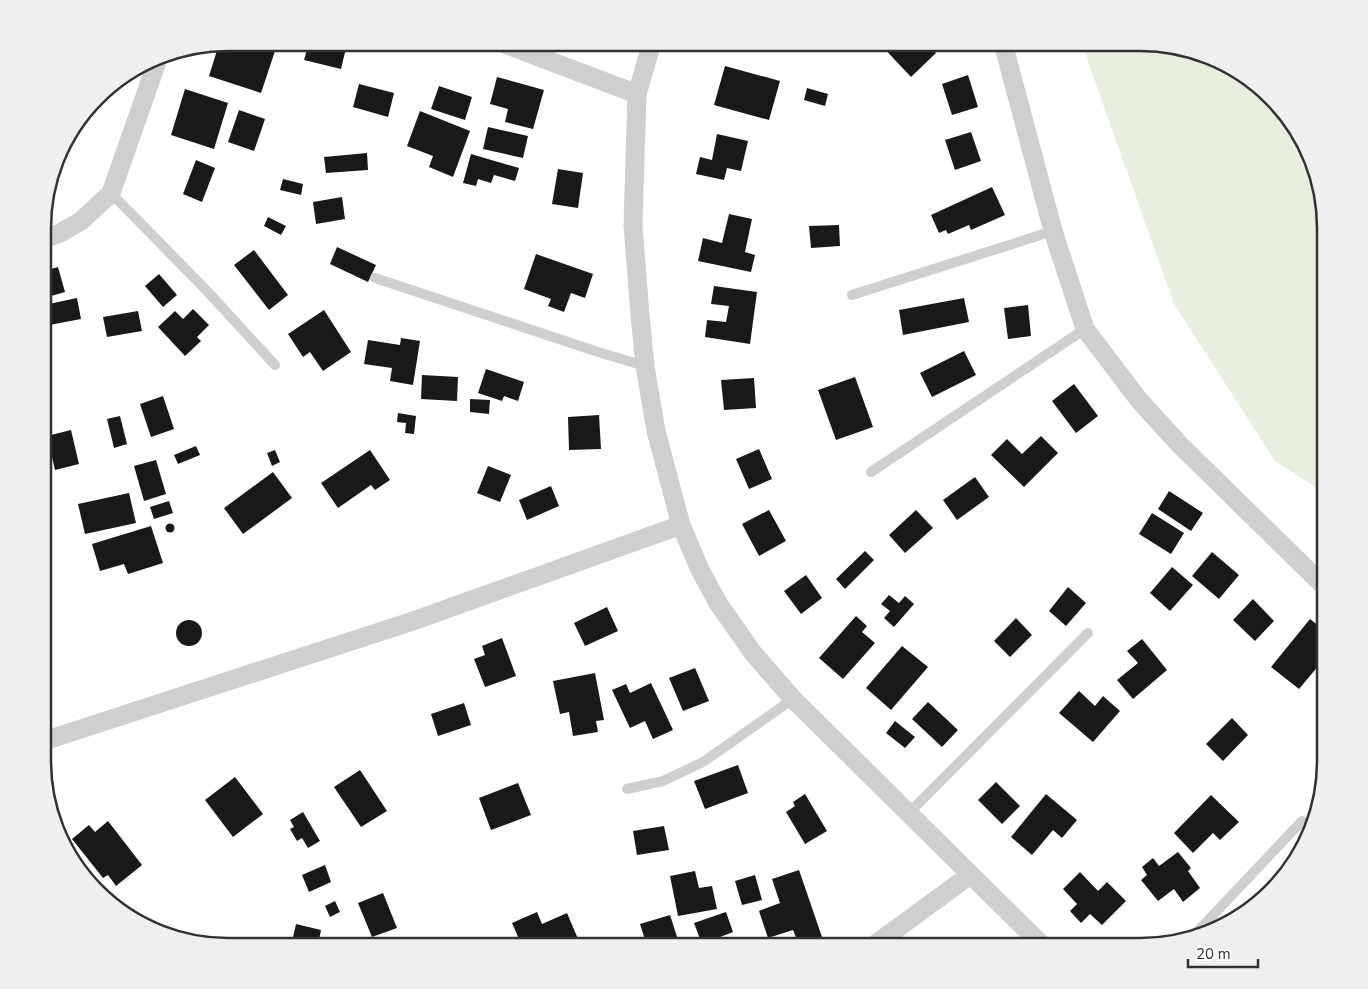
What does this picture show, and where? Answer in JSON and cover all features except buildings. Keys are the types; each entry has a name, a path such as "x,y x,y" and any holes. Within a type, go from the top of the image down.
{"street":[{"path":"524,51 637,94"},
{"path":"650,51 637,94 633,225 645,366 656,430 680,525 700,570 718,603 753,653 793,699 1035,938"},
{"path":"1005,52 1053,231 1085,329 1139,400 1180,445 1317,579"},
{"path":"51,235 80,221 110,193 155,68"},
{"path":"52,739 413,621 680,525"},
{"path":"884,938 970,875"}],"lane":[{"path":"110,193 275,364"},
{"path":"852,295 1053,231"},
{"path":"375,278 595,352 645,366"},
{"path":"871,472 1085,329"},
{"path":"908,814 1088,633"},
{"path":"627,789 663,781 703,762 793,699"},
{"path":"1203,925 1302,821"}],"shaded area":[{"path":"1084,52 1163,53 1185,57 1207,65 1238,81 1256,95 1273,112 1293,140 1311,183 1316,217 1316,488 1275,461 1174,304"}]}
